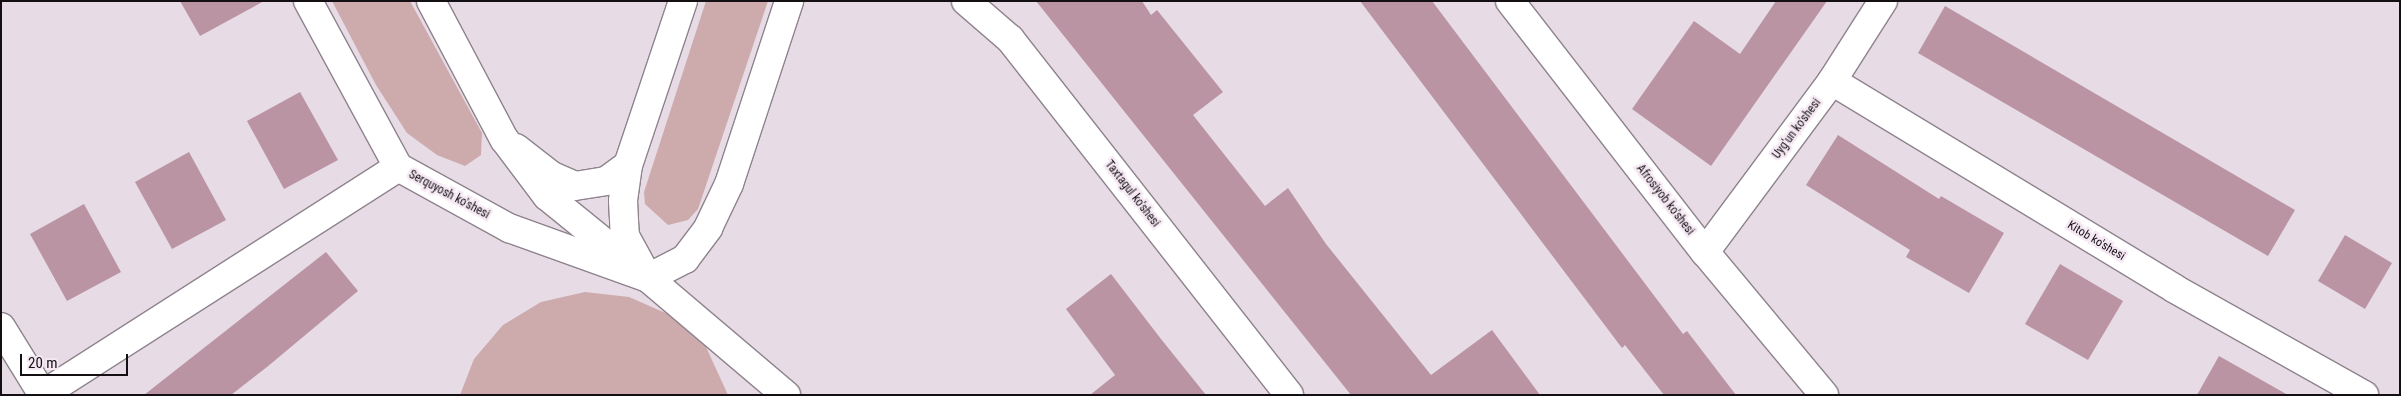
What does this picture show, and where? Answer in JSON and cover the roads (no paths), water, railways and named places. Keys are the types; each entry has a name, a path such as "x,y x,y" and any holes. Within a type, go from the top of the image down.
{"street":[{"name":"Serquyosh ko'shesi","path":"308,1 398,167 509,228 648,278"},
{"name":"Serquyosh ko'shesi","path":"431,1 504,139 547,196 648,278 786,395"},
{"path":"683,1 628,165 622,201 625,236 648,278 685,259 708,228 729,184 789,1"},
{"name":"Taxtagul ko'shesi","path":"966,1 1010,39 1289,395"},
{"name":"Afrosiyob ko'shesi","path":"1510,1 1704,252 1824,395"},
{"name":"Uyg'un ko'shesi","path":"1704,252 1832,81 1883,1"},
{"name":"Kitob ko'shesi","path":"1832,81 2175,289 2364,395"},
{"path":"504,139 552,176 575,186 606,181 628,165"},
{"path":"1,327 42,395 398,167"}]}
